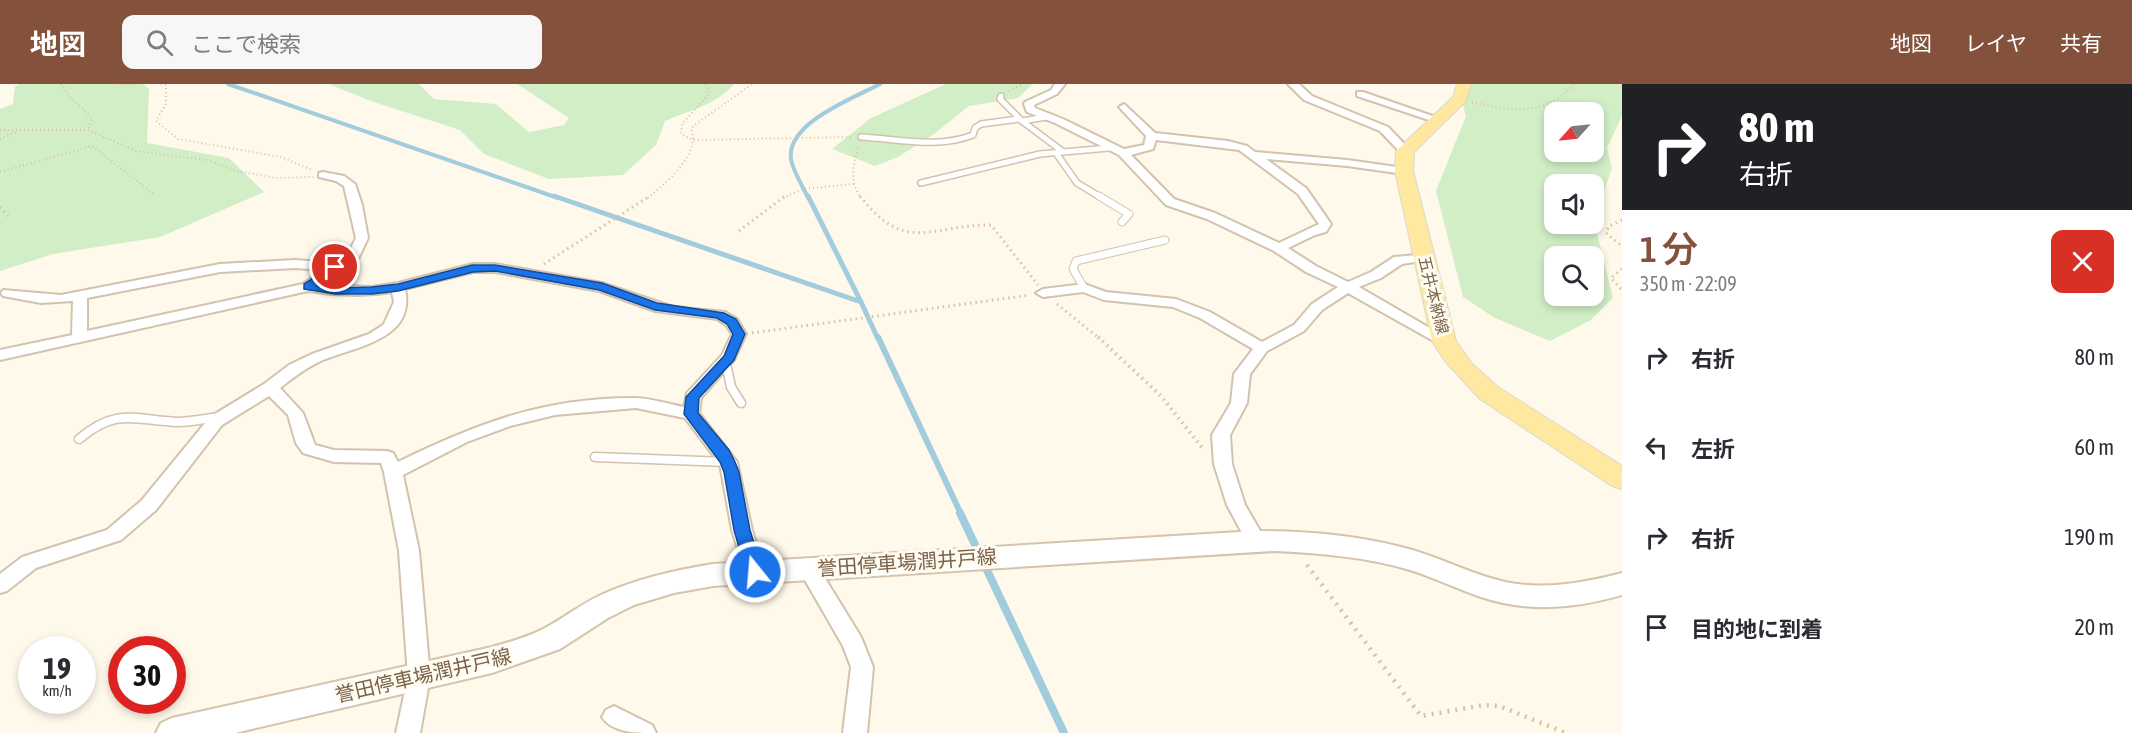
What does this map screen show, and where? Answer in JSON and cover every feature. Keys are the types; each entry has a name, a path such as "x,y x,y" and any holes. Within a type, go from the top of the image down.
{"main road":[{"path":"1405,161 1462,92"},
{"name":"五井本納線","path":"1405,161 1444,340 1461,366 1490,393 1622,478"},
{"name":"誉田停車場潤井戸線","path":"172,733 526,650 555,637 609,604 653,587 682,579 808,568 1256,541 1306,541 1401,556 1454,574 1488,589 1541,598 1598,591 1622,584"}],"street":[{"path":"1060,84 1054,92 1029,104 1031,110 1059,121 1123,153 1170,202 1211,216 1279,248 1311,269 1444,340"},
{"path":"1293,84 1308,98 1363,116 1384,129 1405,161"},
{"path":"1360,94 1439,120"},
{"path":"1379,109 1389,104"},
{"path":"1124,107 1152,136 1237,145 1302,191 1325,224 1322,229 1310,232 1279,248"},
{"path":"1123,153 1149,147 1152,136"},
{"path":"1250,155 1347,163 1405,161"},
{"path":"308,287 354,254 362,238 361,225 349,184 340,178 322,175"},
{"path":"1256,541 1236,505 1223,464 1221,435 1239,403 1242,374 1262,348 1299,328 1317,307 1348,287 1376,275 1399,260 1424,256"},
{"path":"8,293 41,299 80,296 220,268 295,264 335,267"},
{"path":"0,355 308,287 342,291 372,291 398,287 472,268 495,268 602,287 655,307 720,315 732,322 739,334 729,357 693,397 691,414"},
{"path":"0,585 29,562 114,535 149,505 216,421 270,388 295,368 317,357 374,337 390,326 401,302 398,287"},
{"path":"1043,293 1084,288 1104,296 1156,300 1189,307 1262,348"},
{"path":"79,338 80,296"},
{"path":"270,388 285,399 292,409 301,425 302,440 309,450 324,455 387,457 393,472 410,551 418,676 408,733"},
{"path":"393,472 460,438 506,421 555,410 636,403 691,414 728,462 732,472 742,530 755,572"},
{"path":"808,568 853,644 862,667 855,733"},
{"path":"614,717 644,733"}],"lane":[{"path":"1001,96 1000,99 1020,120 1059,152 1077,183 1129,214 1122,222"},
{"path":"861,137 906,142 953,140 970,137 975,128 981,124 1046,117"},
{"path":"921,183 1040,154 1109,148"},
{"path":"1084,288 1072,269 1076,261 1165,240"},
{"path":"722,366 727,368 731,387 741,403"},
{"path":"79,439 93,428 111,420 134,416 178,422 224,417"},
{"path":"595,457 728,462"}],"path":[{"path":"61,84 71,98 92,118 88,130"},
{"path":"118,84 135,84"},
{"path":"160,84 166,86 166,104 156,118 156,122 178,139 280,157 322,175"},
{"path":"706,84 710,93 682,124 681,134 693,140 861,137 852,176 854,184 868,206 886,222 916,234 940,233 991,225 1043,293 1114,350 1161,396 1209,456 1223,464"},
{"path":"528,274 648,198 679,171 693,140 691,131 693,126 752,84"},
{"path":"1462,92 1498,108 1524,110 1540,107 1560,99 1574,84"},
{"path":"0,139 21,129"},
{"path":"0,130 88,130 136,151 208,160 237,171 276,178 300,179 322,175"},
{"path":"0,172 92,146 155,195"},
{"path":"739,231 788,194 802,189 854,184"},
{"path":"0,207 8,216"},
{"path":"1622,220 1609,226 1606,234 1622,246"},
{"path":"1622,269 1611,278 1622,290"},
{"path":"739,334 1043,293"},
{"path":"1307,565 1421,716 1484,705 1499,706 1566,733"}],"green space":[{"path":"19,84 144,84 149,89 147,143 229,158 264,192 160,237 53,254 0,271 0,109 13,104 15,87"},
{"path":"329,84 419,84 434,99 496,104 529,132 564,125 569,118 517,84 734,84 711,102 665,121 656,145 623,175 549,179 484,154 460,130 368,100"},
{"path":"946,84 1033,84 1018,98 969,106 934,134 898,157 875,166 832,149 871,118"},
{"path":"1457,84 1622,84 1622,116 1607,148 1612,168 1604,192 1604,174 1544,174 1544,234 1597,234 1600,246 1544,246 1544,306 1604,306 1604,262 1613,298 1591,320 1550,341 1495,318 1463,297 1436,191 1466,116"}],"waterway":[{"path":"228,84 558,198"},
{"path":"808,198 791,159 792,146 799,134 824,113 880,84"},
{"path":"554,196 861,302"},
{"path":"808,196 861,302"},
{"path":"861,302 878,339"},
{"path":"878,337 961,514"},
{"path":"960,513 1064,733"}],"route":[{"path":"335,267 308,287 336,291 372,291 398,287 472,268 495,268 602,287 655,307 720,315 732,322 739,334 729,357 693,397 691,414 728,462 732,472 742,530 755,572"}]}
